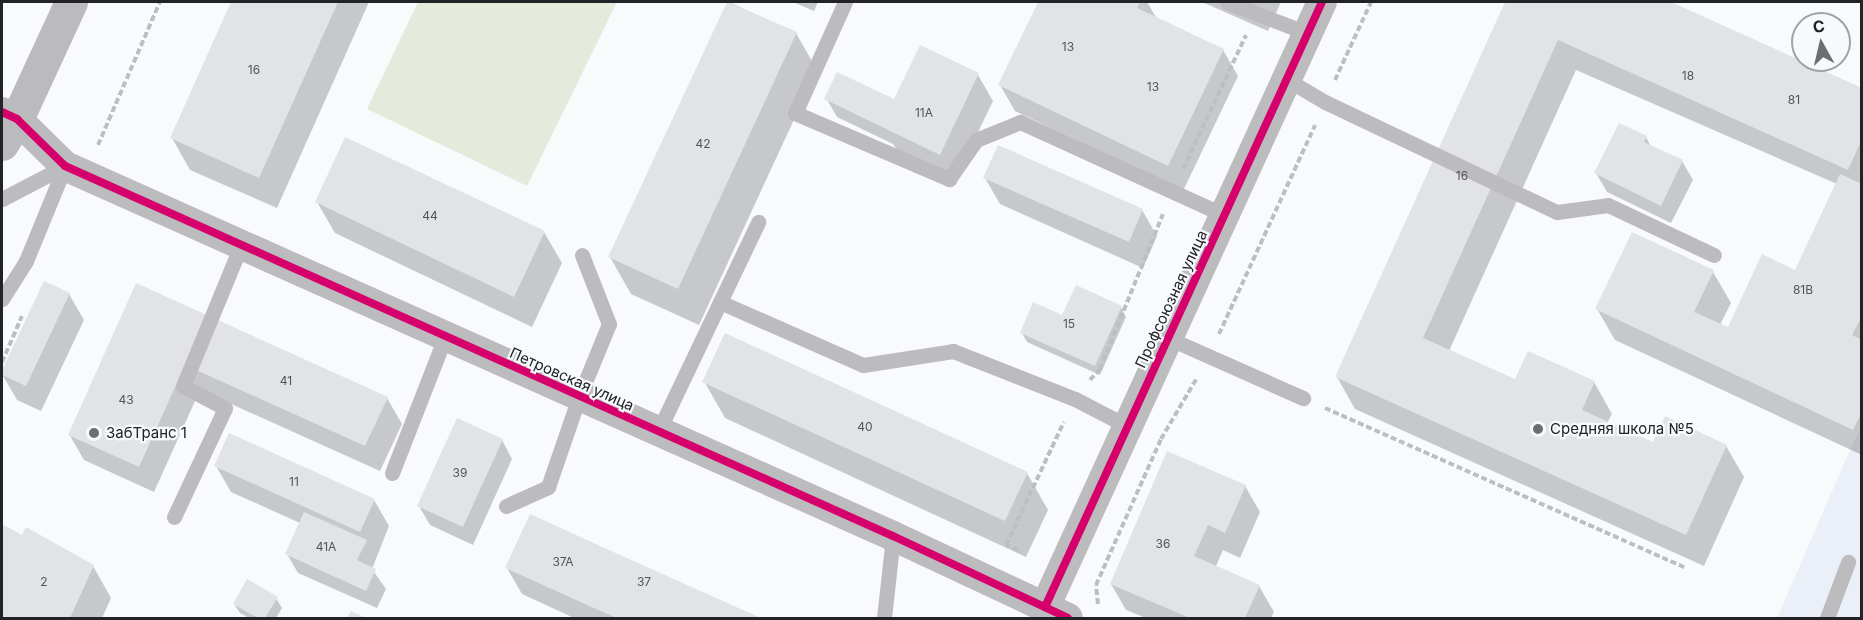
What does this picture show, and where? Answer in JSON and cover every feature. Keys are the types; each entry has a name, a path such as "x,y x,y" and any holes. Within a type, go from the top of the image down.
{"street":[{"path":"65,166 7,125 71,2"},
{"name":"Профсоюзная улица","path":"1051,615 1127,426 1322,2"},
{"name":"Петровская улица","path":"65,166 893,536 1051,615"}],"lane":[{"path":"845,2 795,113 949,179 976,140 1020,122 1224,215"},
{"path":"1227,2 1307,33"},
{"path":"1286,80 1325,102 1557,212 1608,205 1714,255"},
{"path":"2,199 65,166"},
{"path":"2,299 26,261 65,166"},
{"path":"658,432 758,222"},
{"path":"174,517 225,408 183,386 241,245"},
{"path":"506,506 549,487 579,397 609,324 582,255"},
{"path":"720,302 863,365 953,351 1075,399 1127,426"},
{"path":"392,473 445,337"},
{"path":"1168,338 1303,398"},
{"path":"884,618 893,536"},
{"path":"1827,618 1848,562"}],"path":[{"path":"1096,585 1161,439 1209,356 1371,2"},
{"path":"1018,550 1006,545 1075,399 1100,369 1172,193 1256,13"},
{"path":"1303,398 1684,567"}],"shaded area":[{"path":"418,2 617,2 527,186 367,109"},
{"path":"1861,426 1861,618 1777,618 1844,464"}],"building":[{"path":"231,2 338,2 259,178 170,138"},
{"path":"727,2 797,32 678,289 608,257"},
{"path":"1038,2 1140,2 1137,8 1224,49 1168,166 998,85"},
{"path":"1505,2 1671,2 1791,56 1791,72 1826,72 1862,88 1862,139 1848,170 1558,40 1423,338 1515,379 1528,351 1595,381 1582,410 1653,442 1665,416 1727,445 1686,535 1335,377"},
{"path":"920,45 979,73 940,155 824,99 837,72 894,99"},
{"path":"1619,123 1647,136 1644,142 1683,160 1661,206 1594,173"},
{"path":"345,137 545,231 514,297 315,202"},
{"path":"998,145 1143,209 1129,242 983,178"},
{"path":"1840,174 1862,184 1862,316 1852,335 1862,340 1862,412 1853,430 1595,309 1632,232 1714,270 1694,312 1728,327 1762,254 1795,270"},
{"path":"44,281 70,293 26,386 2,375 2,370"},
{"path":"136,283 388,397 365,446 185,365 139,467 68,435"},
{"path":"1076,285 1122,306 1095,366 1020,333 1033,302 1062,315"},
{"path":"725,333 1028,472 1005,521 702,382"},
{"path":"457,418 503,439 463,527 417,506"},
{"path":"229,433 375,499 360,532 214,466"},
{"path":"1167,451 1246,485 1225,533 1208,525 1194,556 1260,585 1245,618 1190,618 1110,584"},
{"path":"304,512 367,540 357,560 376,569 366,591 285,554"},
{"path":"530,514 761,618 617,618 596,609 505,568"},
{"path":"2,524 22,535 26,527 94,565 70,618 2,618"},
{"path":"247,579 278,597 265,618 258,618 233,604"},
{"path":"351,611 366,618 347,618"}],"cycle path":[{"path":"1045,607 1322,2"},
{"path":"2,112 17,119 65,166 893,536 1068,618"}],"place":[{"name":"Средняя школа №5","path":"1538,429"},
{"name":"ЗабТранс 1","path":"94,433"}]}
